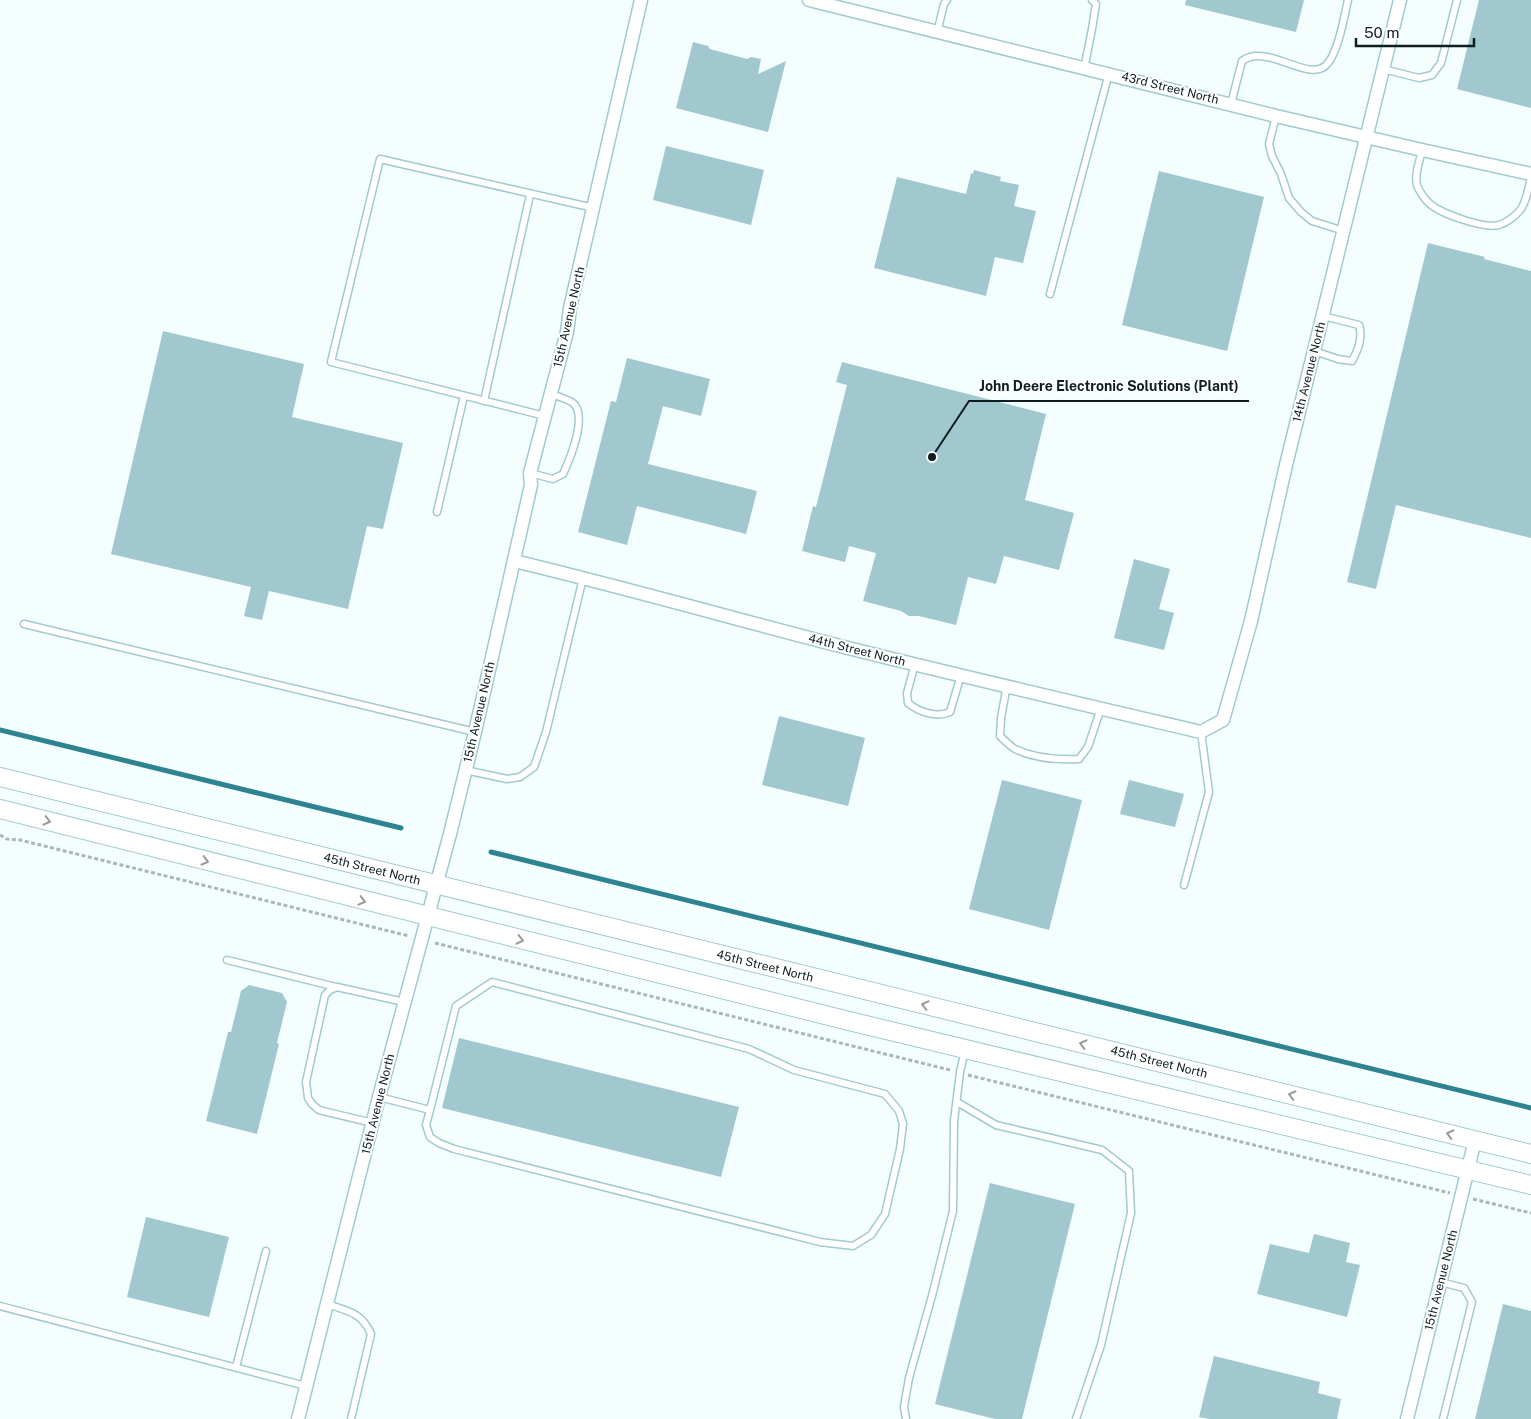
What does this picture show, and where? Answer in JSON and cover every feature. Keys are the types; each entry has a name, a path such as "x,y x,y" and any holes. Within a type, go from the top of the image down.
{"main road":[{"name":"45th Street North","path":"0,777 1531,1154"},
{"path":"0,809 427,917 1531,1185"}],"street":[{"name":"15th Avenue North","path":"298,1419 379,1097 476,732 531,485 530,473 567,332 570,308 641,0"},
{"name":"43rd Street North","path":"809,0 1276,116 1531,175"},
{"name":"14th Avenue North","path":"1202,732 1224,720 1251,621 1286,465 1400,0"},
{"name":"44th Street North","path":"514,561 915,664 1202,732"},
{"name":"15th Avenue North","path":"1406,1419 1475,1140"}],"lane":[{"path":"937,33 944,4 947,0"},
{"path":"1084,69 1096,4 1092,0"},
{"path":"1231,104 1242,61 1248,56 1262,55 1312,70 1321,70 1329,62 1338,40 1348,0"},
{"path":"1384,69 1419,78 1432,76 1440,63 1457,0"},
{"path":"1050,294 1109,73"},
{"path":"1276,116 1269,144 1289,198 1312,222 1344,231"},
{"path":"1422,150 1416,184 1427,202 1442,211 1485,225 1499,225 1510,219 1520,210 1526,199 1531,175"},
{"path":"546,417 331,362 380,159 530,195 594,208"},
{"path":"484,401 530,195"},
{"path":"1314,351 1338,360 1352,361 1362,333 1359,325 1323,316"},
{"path":"530,473 553,479 563,474 578,432 580,418 577,409 572,403 551,394"},
{"path":"437,512 464,396"},
{"path":"465,770 507,779 520,777 534,767 546,732 583,578"},
{"path":"24,624 476,732"},
{"path":"915,664 907,692 908,703 916,709 941,716 950,712 961,675"},
{"path":"1007,686 1001,718 1000,736 1014,748 1032,754 1059,760 1079,759 1088,747 1101,708"},
{"path":"1184,885 1208,792 1202,732"},
{"path":"227,960 404,1002"},
{"path":"492,982 749,1049 794,1070 886,1094 899,1111 903,1124 900,1149 885,1214 871,1235 853,1246 820,1242 454,1149 430,1137 426,1125 430,1110 456,1006 492,982"},
{"path":"337,987 325,995 306,1082 308,1098 319,1110 373,1123"},
{"path":"906,1419 904,1407 909,1378 933,1292 952,1211 954,1121 965,1049"},
{"path":"379,1097 430,1110"},
{"path":"956,1102 996,1125 1102,1150 1129,1171 1130,1213 1101,1345 1076,1419"},
{"path":"236,1367 266,1251"},
{"path":"1440,1282 1464,1288 1472,1302 1443,1419"},
{"path":"327,1304 363,1319 371,1334 351,1419"},
{"path":"0,1306 306,1386"}],"path":[{"path":"0,835 7,839 20,840 1531,1213"}],"building":[{"path":"1186,0 1304,0 1296,32 1185,5"},
{"path":"1479,0 1531,0 1531,108 1457,89"},
{"path":"693,42 708,46 710,49 747,59 751,57 761,59 758,74 786,61 768,132 676,108"},
{"path":"666,146 764,170 751,225 653,200"},
{"path":"974,170 1001,177 1000,181 1019,185 1014,206 1036,211 1023,263 995,257 986,296 874,268 897,177 966,194 971,173 973,174"},
{"path":"1159,171 1264,197 1227,351 1122,325"},
{"path":"1428,243 1531,271 1531,538 1396,505 1376,589 1347,582"},
{"path":"163,331 304,364 292,417 403,443 383,529 367,526 348,609 269,591 262,620 244,616 251,587 111,554"},
{"path":"627,358 710,379 701,416 663,406 648,464 757,491 746,534 637,506 627,545 578,532 611,401 616,402"},
{"path":"842,362 1046,414 1025,500 1074,513 1059,570 1004,556 996,584 968,577 956,625 919,616 909,616 901,611 863,601 876,553 849,546 845,562 802,551 813,506 816,507 847,385 836,382"},
{"path":"1134,559 1170,569 1159,609 1174,613 1164,650 1114,638"},
{"path":"779,716 865,738 848,806 762,785"},
{"path":"1002,780 1082,800 1049,930 969,909"},
{"path":"1129,780 1184,794 1175,827 1120,814"},
{"path":"249,985 282,993 287,1002 277,1043 279,1044 257,1134 206,1121 228,1032 231,1032 241,991"},
{"path":"459,1038 739,1107 721,1177 442,1108"},
{"path":"990,1183 1075,1204 1022,1419 995,1419 935,1404"},
{"path":"146,1217 229,1237 209,1317 127,1297"},
{"path":"1314,1234 1350,1243 1346,1262 1360,1265 1347,1317 1257,1294 1270,1244 1309,1253"},
{"path":"1503,1304 1531,1311 1531,1419 1475,1419"},
{"path":"1214,1356 1320,1382 1318,1393 1341,1399 1337,1419 1209,1419 1199,1417"}],"waterway":[{"path":"0,730 401,828"},
{"path":"491,852 1531,1108"}],"place":[{"name":"John Deere Electronic Solutions (Plant)","path":"932,457"}]}
